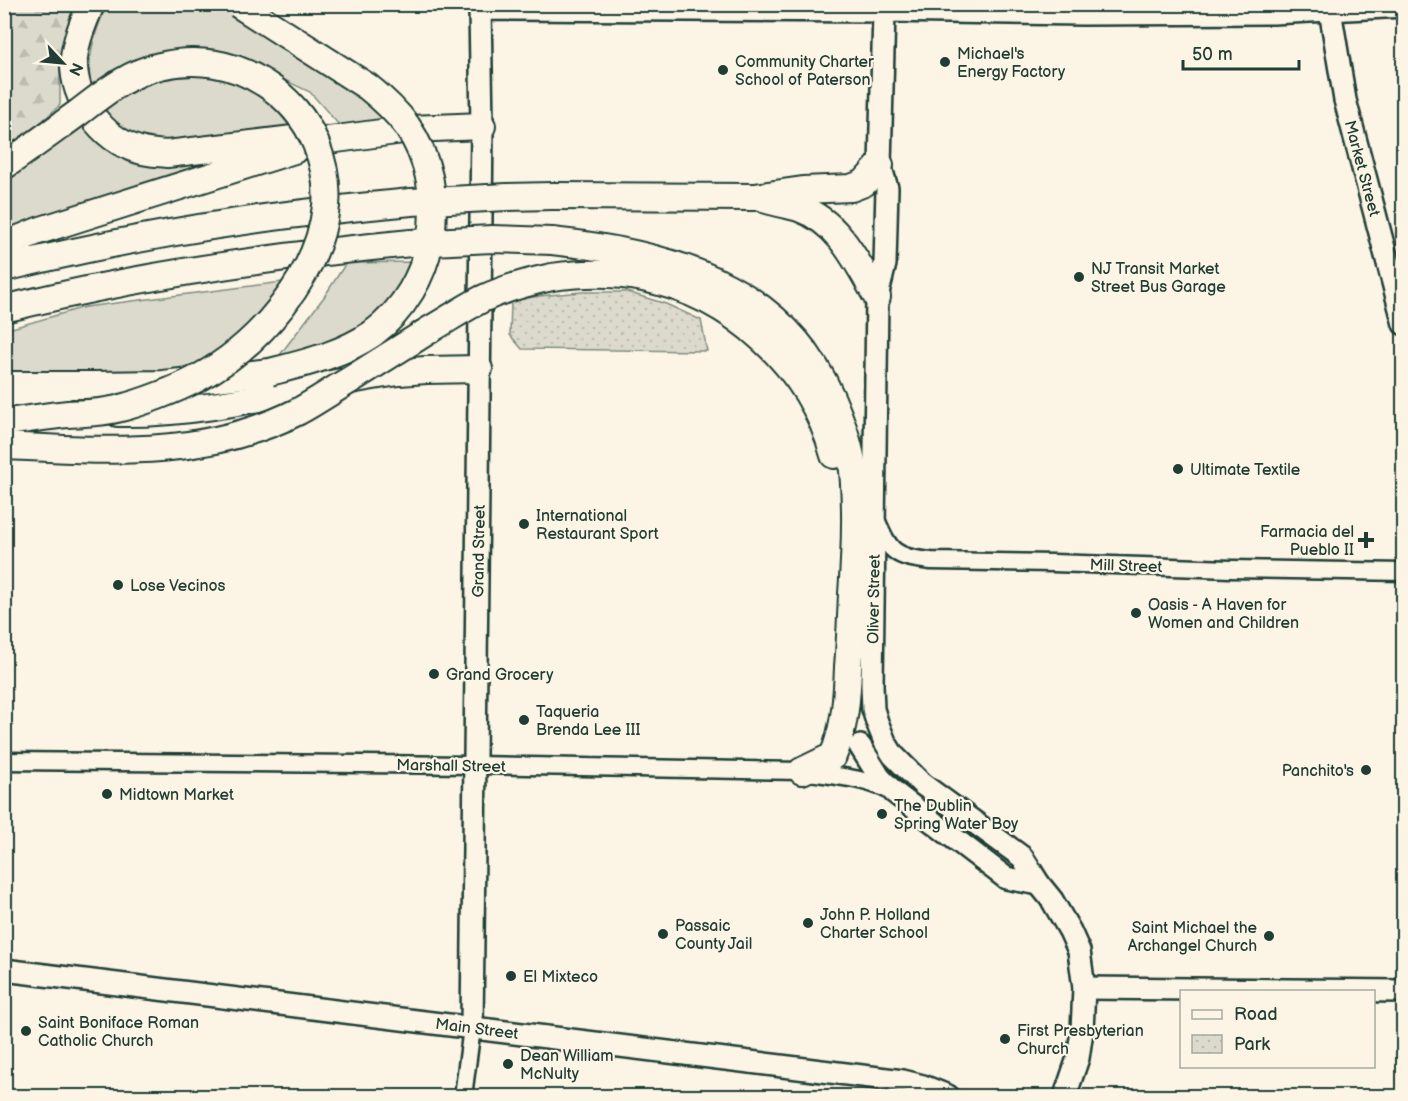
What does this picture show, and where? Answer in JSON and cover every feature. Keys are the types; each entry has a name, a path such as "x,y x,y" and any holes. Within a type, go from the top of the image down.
{"highway":[{"path":"91,4 77,41 74,58 78,88 83,103 102,127 124,144 138,150 167,154 292,139 329,140 411,129 482,126"},
{"path":"4,385 162,384 270,372 333,354 358,343 373,333 399,309 418,279 430,245 433,227 429,174 416,140 395,111 368,87 238,4"},
{"path":"4,166 126,79 158,66 183,62 208,62 224,65 256,77 284,97 310,131 320,155 327,189 321,233 308,266 295,288 260,332 235,354 196,379 162,394 117,409 4,422"},
{"path":"4,245 38,231 329,140"},
{"path":"4,267 119,242 290,214 411,202 498,197 755,197 803,190 851,188 864,183 880,165"},
{"path":"755,197 800,208 815,215 832,228 848,246 877,297"},
{"path":"4,309 128,282 235,264 411,243 492,239 552,241 621,250 688,269 734,289 756,304 787,331 810,358 825,383 846,435 853,470 855,548 847,688 841,734 833,756 801,771"},
{"path":"4,446 93,450 160,449 203,443 250,431 283,418 322,398 451,317 483,299 517,285 574,274 608,274 642,278 686,290 706,300 744,323 778,354 805,390 825,430 833,452 855,548"},
{"path":"4,403 93,412 159,412 232,402 399,372 479,369"},
{"path":"847,688 853,729 860,746"}],"main road":[{"path":"480,7 1094,14 1273,13 1404,6"},
{"name":"Grand Street","path":"472,1028 482,126 480,7"},
{"name":"Market Street","path":"1330,10 1345,100 1404,324"},
{"name":"Oliver Street","path":"884,11 880,165 887,188 885,264 877,297 873,709 881,733 893,755 922,784 1022,857 1070,931 1079,951 1084,988 1078,1059 1065,1096"},
{"path":"860,746 880,778 895,793 1006,878 1039,884"},
{"name":"Main Street","path":"4,970 903,1081 948,1096"},
{"path":"1084,988 1225,990"},
{"path":"1375,991 1404,991"}],"street":[{"name":"Mill Street","path":"874,513 889,547 894,552 903,557 931,561 1404,572"},
{"name":"Marshall Street","path":"4,761 476,765 801,771 865,781 895,793"},
{"name":"Grand Street","path":"463,1096 472,1028"}],"green space":[{"path":"5,5 75,5 60,55 60,105 5,155"},
{"path":"107,5 220,5 398,119 340,126 310,92 226,52 145,62 91,91 92,46"},
{"path":"189,74 223,78 257,91 279,112 295,133 179,146 126,135 101,111 128,91 157,80"},
{"path":"86,120 158,164 209,162 208,166 102,204 5,231 5,182"},
{"path":"416,262 380,317 345,339 279,356 324,297 346,263"},
{"path":"282,282 280,296 225,346 180,375 5,375 5,330 85,307"},
{"path":"582,292 627,292 666,304 701,320 707,351 522,349 510,335 511,301"}],"place":[{"name":"Michael's Energy Factory","path":"945,62"},
{"name":"Community Charter School of Paterson","path":"723,70"},
{"name":"NJ Transit Market Street Bus Garage","path":"1079,277"},
{"name":"Ultimate Textile","path":"1178,469"},
{"name":"International Restaurant Sport","path":"524,524"},
{"name":"Farmacia del Pueblo II","path":"1366,540"},
{"name":"Lose Vecinos","path":"118,585"},
{"name":"Oasis - A Haven for Women and Children","path":"1136,613"},
{"name":"Grand Grocery","path":"434,674"},
{"name":"Taqueria Brenda Lee III","path":"524,720"},
{"name":"Panchito's","path":"1366,770"},
{"name":"Midtown Market","path":"107,794"},
{"name":"The Dublin Spring Water Boy","path":"882,814"},
{"name":"John P. Holland Charter School","path":"808,923"},
{"name":"Passaic County Jail","path":"663,934"},
{"name":"Saint Michael the Archangel Church","path":"1269,936"},
{"name":"El Mixteco","path":"511,976"},
{"name":"Saint Boniface Roman Catholic Church","path":"26,1031"},
{"name":"First Presbyterian Church","path":"1005,1039"},
{"name":"Dean William McNulty","path":"508,1064"}]}
